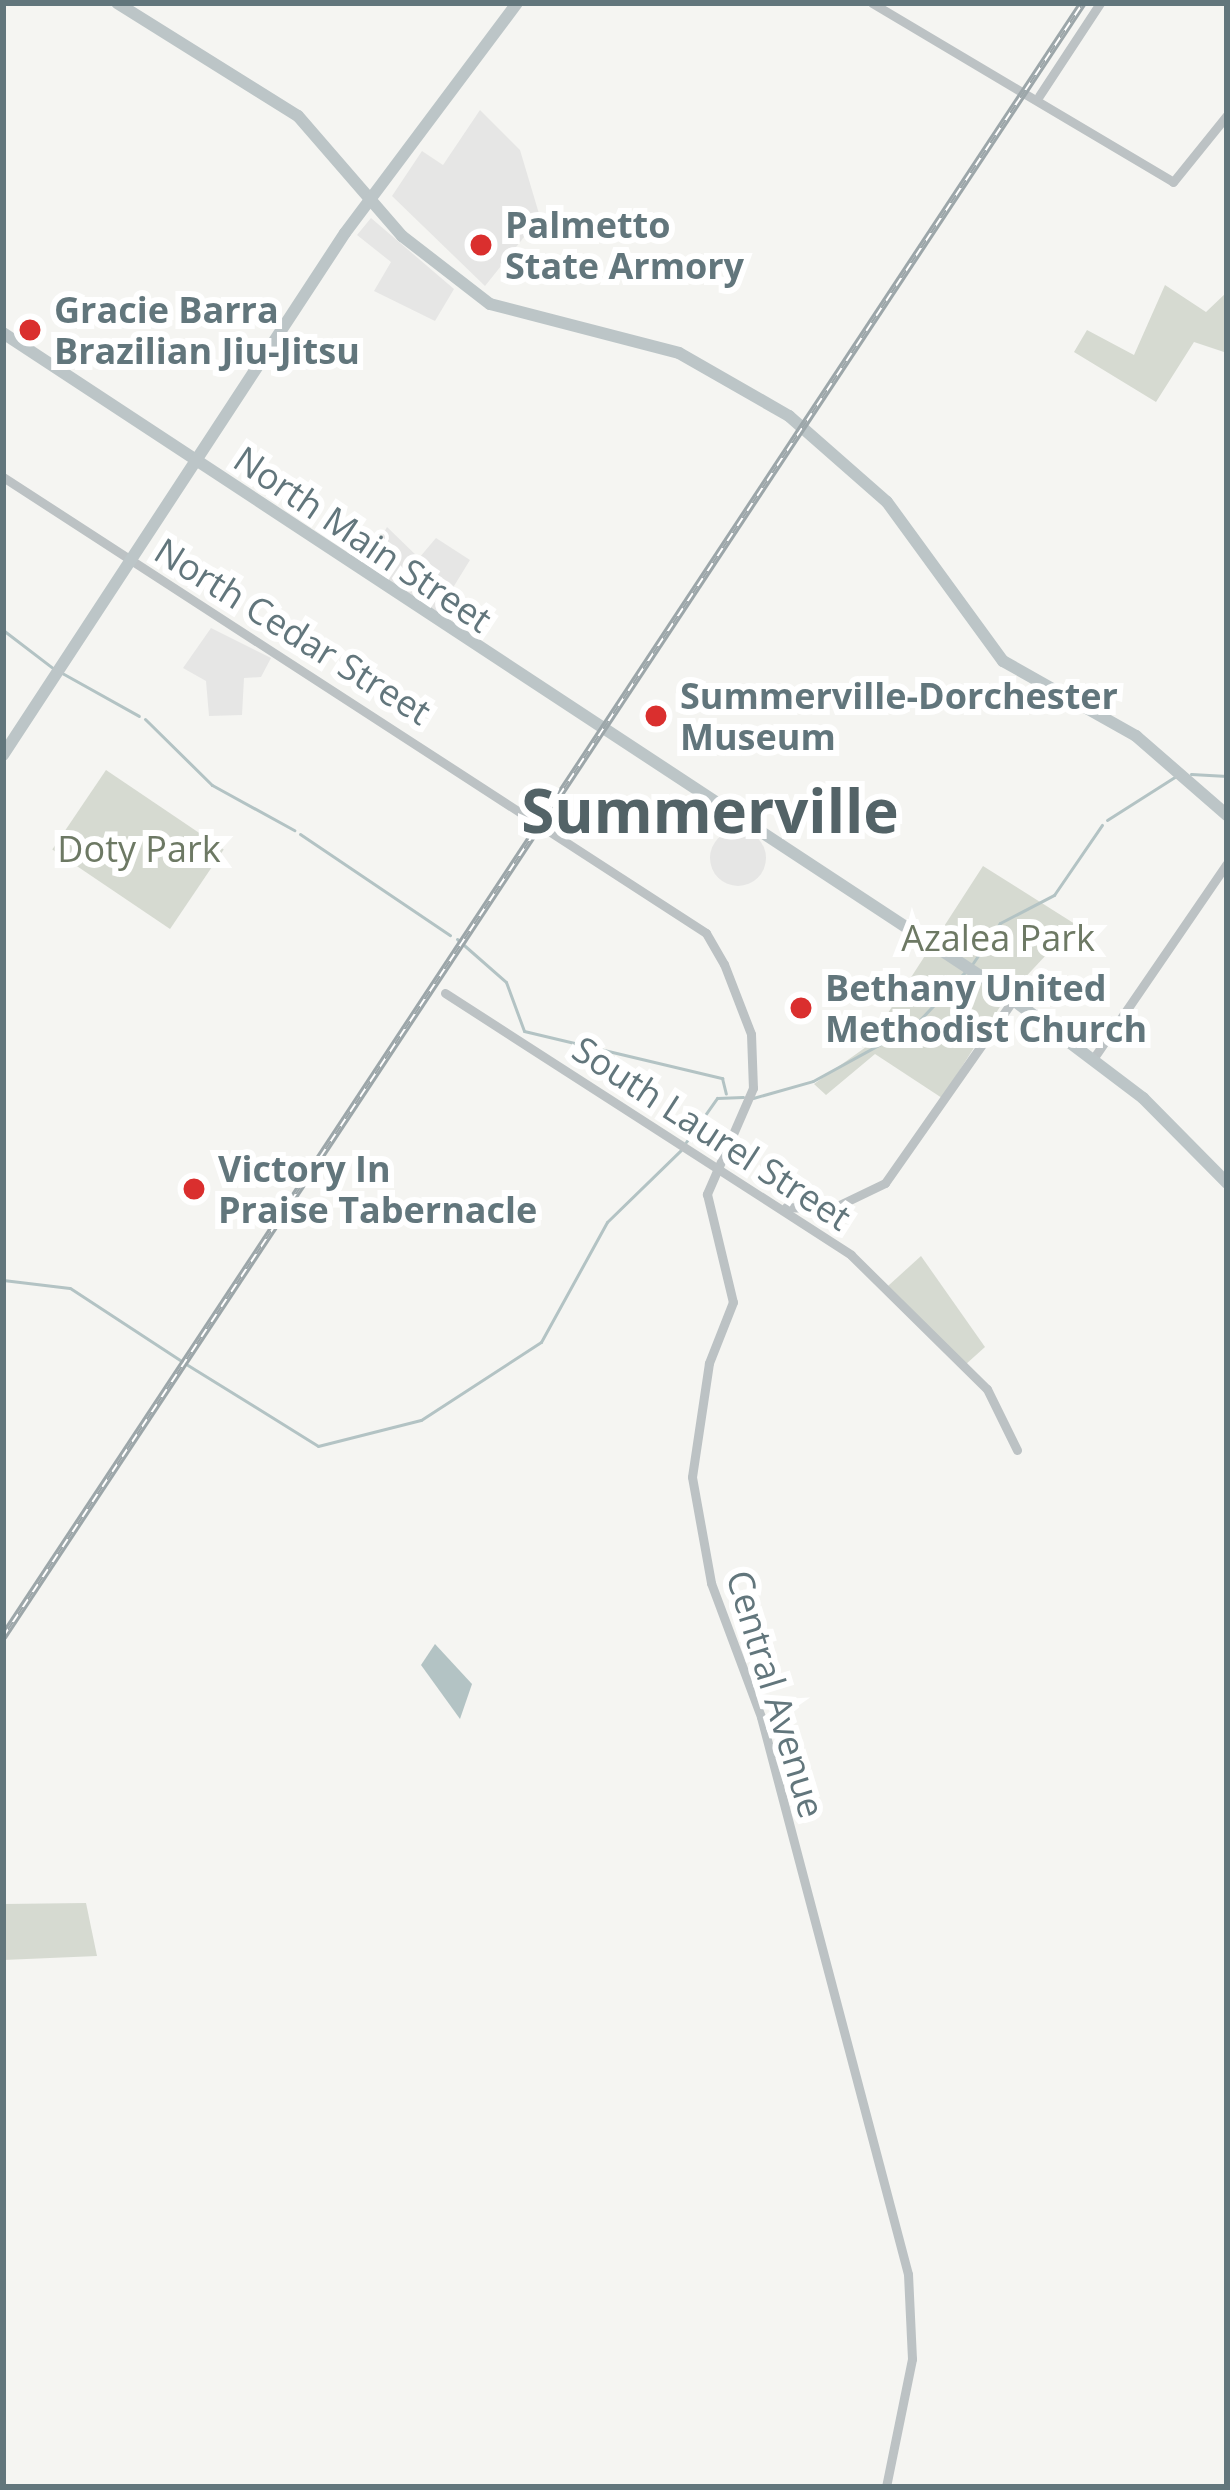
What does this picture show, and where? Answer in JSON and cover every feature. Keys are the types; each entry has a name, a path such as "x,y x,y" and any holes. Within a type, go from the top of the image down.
{"main road":[{"path":"117,3 298,116 428,259 522,317 679,353 789,416 902,520 1003,661 1177,767 1227,815"},
{"path":"3,755 372,197 517,3"},
{"name":"North Main Street","path":"3,333 696,784 1014,999 1093,1059 1227,1183"}],"street":[{"path":"872,3 979,73 1043,98 1178,182 1227,115"},
{"path":"1043,98 1047,83 1100,3"},
{"name":"North Cedar Street","path":"3,476 706,933"},
{"path":"1093,1059 1227,863"},
{"name":"Central Avenue","path":"706,933 746,1015 752,1097 716,1163 708,1218 734,1302 709,1363 692,1478 708,1572 761,1717 908,2274 912,2359 886,2487"},
{"name":"South Laurel Street","path":"445,993 786,1207 877,1278 987,1389 1017,1450"},
{"path":"786,1207 831,1209 885,1183 1014,999"}],"shaded area":[{"path":"480,110 520,150 540,217 485,286 392,196 422,151 443,165"},
{"path":"371,218 454,289 435,321 374,291 391,262 357,235"},
{"path":"387,527 419,558 436,538 470,560 438,612 364,568"},
{"path":"211,628 271,658 261,677 244,678 242,715 209,716 206,681 183,668"},
{"path":"738,830 758,838 766,858 758,878 738,886 718,878 710,858 718,838"},
{"path":"435,1644 472,1684 460,1719 421,1665"}],"green space":[{"path":"1165,285 1206,312 1227,292 1227,353 1194,342 1156,402 1074,352 1087,330 1134,355"},
{"name":"Doty Park","path":"106,770 224,849 170,929 52,850"},
{"name":"Azalea Park","path":"983,866 1075,924 1005,999 942,1098 875,1054 826,1095 814,1084 866,1047"},
{"path":"921,1256 985,1347 965,1365 888,1286"},
{"path":"86,1903 97,1956 3,1960 3,1904"}],"waterway":[{"path":"3,630 54,669"},
{"path":"62,673 139,716"},
{"path":"145,719 212,785 294,830"},
{"path":"1191,774 1227,776"},
{"path":"1107,820 1176,776"},
{"path":"973,963 1000,923 1054,895 1102,825"},
{"path":"300,834 450,935"},
{"path":"457,939 506,982 524,1031 722,1078 726,1094"},
{"path":"753,1098 813,1081 915,1025 965,972"},
{"path":"686,1142 717,1098 743,1097"},
{"path":"186,1364 318,1446 421,1420 541,1342 607,1222 681,1150"},
{"path":"3,1280 70,1288 183,1362"}],"railway":[{"path":"3,1637 1083,3"}],"place":[{"name":"Palmetto State Armory","path":"481,245"},
{"name":"Gracie Barra Brazilian Jiu-Jitsu","path":"30,330"},
{"name":"Summerville-Dorchester Museum","path":"656,716"},
{"name":"Bethany United Methodist Church","path":"801,1008"},
{"name":"Victory In Praise Tabernacle","path":"194,1189"}],"district":[{"name":"Summerville","path":"710,810"}]}
